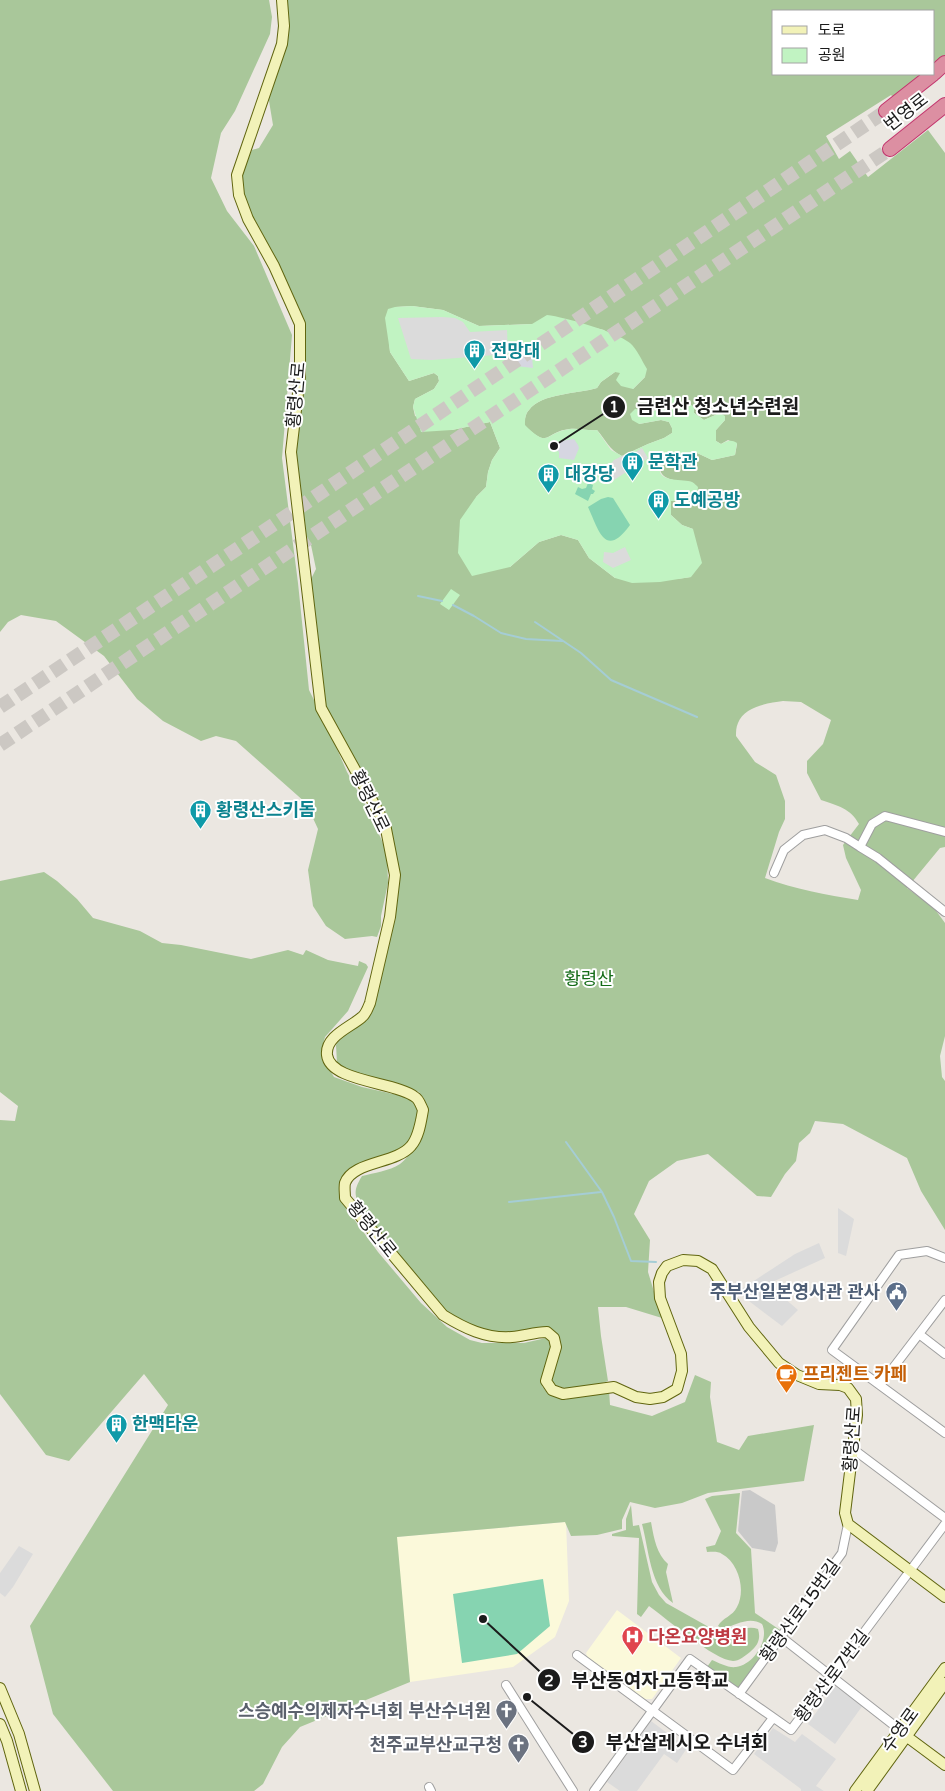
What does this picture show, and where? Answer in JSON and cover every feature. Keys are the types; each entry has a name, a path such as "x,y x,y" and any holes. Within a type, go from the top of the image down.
{"highway":[{"name":"번영로","path":"935,73 945,63"},
{"name":"번영로","path":"886,111 933,75"},
{"name":"번영로","path":"890,149 945,106"}],"street":[{"name":"황령산로","path":"282,0 284,26 282,44 237,175 239,195 248,219 274,266 300,324 300,376 291,452 321,708 385,824 395,875 390,918 370,1004 364,1016 333,1039 327,1054 330,1062 342,1073 400,1089 416,1097 423,1110 420,1129 411,1146 396,1157 358,1169 350,1174 345,1184 345,1198 442,1315 464,1328 493,1337 513,1337 547,1332 554,1338 556,1347 546,1381 552,1390 563,1394 614,1387 636,1398 650,1400 663,1397 677,1389 682,1371 681,1354 660,1298 659,1282 662,1272 667,1266 683,1260 698,1261 712,1269 748,1327 778,1363 797,1375 819,1384 840,1385 848,1388 856,1399 857,1415 845,1513 848,1524"},
{"path":"860,847 872,824 886,816 945,832"},
{"path":"774,873 784,850 803,835 825,830 846,838 878,858 945,912"},
{"path":"945,1258 928,1251 899,1255 832,1350 945,1433"},
{"path":"880,1385 945,1300"},
{"path":"919,1334 945,1354"},
{"path":"853,1450 945,1518"},
{"path":"848,1524 945,1597"},
{"name":"황령산로15번길","path":"739,1694 842,1553 848,1524"},
{"name":"황령산로7번길","path":"651,1710 690,1659 791,1730 945,1524"},
{"path":"781,1637 903,1733"},
{"path":"577,1655 733,1770 773,1718"},
{"name":"수영로","path":"867,1791 945,1668"},
{"name":"수영로","path":"855,1791 945,1683"},
{"path":"506,1684 572,1791"},
{"path":"0,1688 20,1734 35,1791"},
{"path":"594,1791 651,1710"},
{"path":"0,1724 7,1741 21,1791"},
{"name":"수영로","path":"903,1733 945,1765"}],"shaded area":[{"path":"398,318 455,318 463,322 470,332 507,330 508,354 432,360 411,359"},
{"path":"531,345 533,368 516,366 510,362 509,351"},
{"path":"574,439 579,448 574,460 559,458 559,452 556,449 560,441"},
{"path":"642,448 648,458 614,480 604,473 604,467 608,467 614,460 624,455 632,454"},
{"path":"625,547 631,560 613,568 603,562 604,552 613,553"},
{"path":"838,1208 854,1219 846,1256 838,1253"},
{"path":"819,1243 825,1258 768,1284 798,1310 782,1326 737,1292 795,1254"},
{"path":"750,1490 775,1505 778,1543 775,1552 752,1548 738,1531 742,1491"},
{"path":"566,1522 569,1601 555,1637 513,1667 410,1682 396,1537"},
{"path":"19,1546 33,1554 5,1597 0,1593 0,1573"},
{"name":"다온요양병원","path":"617,1610 681,1658 652,1699 643,1699 588,1659 586,1653"},
{"path":"835,1686 863,1705 835,1744 808,1724"},
{"path":"651,1721 687,1748 677,1763 664,1754 637,1791 620,1791 607,1782"},
{"path":"773,1728 795,1742 802,1734 836,1759 816,1786 824,1791 801,1791 801,1789 754,1754"}],"green space":[{"path":"0,0 269,0 272,17 270,34 235,111 221,133 211,178 227,211 254,246 292,335 282,458 309,690 387,852 388,883 381,916 381,926 377,937 345,939 326,926 313,906 308,870 318,829 306,803 236,741 216,736 201,741 163,721 137,699 104,656 56,621 21,615 8,622 0,632"},
{"name":"황령산","path":"285,0 945,0 945,56 935,66 935,10 772,10 772,75 925,75 895,99 891,95 826,136 839,159 850,151 868,177 928,130 945,153 945,847 940,848 907,888 934,908 945,923 945,1036 940,1056 942,1077 945,1081 945,1230 921,1191 907,1158 843,1124 815,1121 810,1133 799,1143 796,1161 785,1174 771,1197 757,1196 708,1154 677,1161 649,1181 634,1214 650,1240 648,1272 662,1318 626,1307 598,1307 608,1381 594,1385 573,1389 553,1384 552,1371 558,1340 557,1333 541,1328 509,1333 488,1331 468,1324 442,1308 362,1211 357,1201 356,1189 362,1176 381,1172 405,1160 418,1140 428,1111 424,1099 419,1092 394,1082 362,1076 341,1068 337,1063 336,1045 341,1037 363,1022 371,1009 388,940 395,921 399,872 389,826 325,708 308,585 316,569 311,545 304,537 296,458 304,340 274,255 255,222 243,195 243,170 252,150 259,148 273,125 269,90","holes":["412,306 443,310 479,326 532,324 591,327 604,330 645,377 633,389 620,372 615,372 601,382 597,388 542,400 535,404 528,412 524,425 538,437 547,438 569,429 597,430 611,448 622,456 672,433 669,422 661,420 639,424 642,409 652,410 660,408 676,400 678,405 690,404 694,413 704,420 720,413 725,420 716,430 716,441 721,444 728,440 737,444 735,455 712,460 695,452 677,463 662,461 660,468 661,473 669,479 692,482 682,501 671,501 671,515 682,525 693,529 691,577 677,579 615,578 589,558 578,540 561,535 539,542 510,567 476,497 486,487 492,460 500,448 490,422 452,430 415,416 413,407 415,399 434,389 439,381 438,376 434,373 409,381 390,352 389,341 395,307","783,701 801,702 831,720 823,744 807,761 807,773 821,800 848,811 859,824 843,845 846,858 861,890 858,900 811,891 765,878 779,832 785,819 785,801 776,775 755,762 736,736 737,725 745,713 757,707"]},
{"path":"412,306 443,310 479,326 532,324 547,315 555,316 614,334 633,346 647,369 645,377 633,389 621,386 616,380 620,373 615,372 601,382 597,388 542,400 529,410 525,419 525,425 539,437 547,438 570,429 597,430 611,450 622,456 672,433 669,422 661,420 639,424 632,420 630,414 635,409 653,411 662,409 665,400 674,397 678,405 690,404 694,407 694,413 704,420 720,413 725,416 725,420 716,430 716,441 721,444 729,441 737,443 735,455 712,460 695,452 677,464 662,461 660,468 664,477 692,482 698,487 694,500 671,501 671,515 682,525 693,529 702,563 691,577 660,582 632,583 615,578 589,558 578,540 561,535 539,542 510,567 472,576 458,553 460,520 476,497 486,487 492,460 500,448 490,422 452,430 421,432 413,407 415,399 434,389 439,381 438,376 434,373 409,381 390,352 385,318 388,309"},
{"path":"588,483 593,485 592,489 595,491 591,494 588,501 575,494 578,487 586,488"},
{"path":"608,497 613,498 630,525 621,535 609,541 600,532 588,507"},
{"path":"451,589 460,595 449,610 440,604"},
{"path":"44,872 77,899 93,918 140,931 162,943 251,959 288,950 303,955 306,950 328,960 358,966 359,961 366,964 368,967 348,1011 325,1037 322,1049 323,1059 334,1077 362,1087 402,1096 416,1102 420,1117 416,1131 408,1144 397,1152 349,1170 341,1178 340,1200 378,1252 421,1303 447,1327 470,1340 482,1343 524,1343 546,1338 552,1345 542,1378 542,1386 548,1394 565,1400 578,1395 609,1390 610,1405 652,1416 685,1402 695,1375 711,1382 710,1397 717,1442 739,1450 748,1436 814,1425 804,1481 708,1493 682,1503 655,1508 630,1502 622,1520 622,1529 597,1535 571,1536 565,1522 397,1537 410,1682 300,1727 282,1747 263,1784 254,1791 113,1791 53,1714 30,1626 168,1405 144,1374 69,1461 46,1455 0,1394 0,1120 15,1121 18,1106 0,1092 0,881"},
{"path":"740,1493 736,1533 751,1549 755,1613 783,1632 742,1688 736,1688 707,1667 712,1660 733,1667 748,1662 754,1657 762,1644 764,1630 762,1624 752,1621 742,1622 723,1629 718,1626 737,1607 740,1600 741,1586 737,1571 728,1558 719,1552 707,1552 706,1547 715,1545 721,1531 705,1499 712,1496"},
{"path":"631,1505 633,1526 639,1525 652,1582 659,1595 666,1603 707,1626 718,1635 729,1634 748,1628 758,1629 758,1642 746,1655 733,1661 714,1654 649,1606 641,1617 637,1614 639,1538 612,1536 612,1534 626,1530 626,1519"},
{"path":"651,1522 658,1550 668,1564 666,1572 673,1603 659,1588 652,1567 642,1524"},
{"path":"543,1579 550,1626 517,1654 462,1663 453,1594"}],"waterway":[{"path":"418,596 442,601"},
{"path":"453,605 501,633 526,639 562,641"},
{"path":"535,622 581,653 611,680 697,717"},
{"path":"566,1142 602,1192 631,1261 656,1262"},
{"path":"509,1202 601,1192"}],"tunnel":[{"path":"0,707 886,111"},
{"path":"0,745 890,149"}],"place":[{"name":"전망대","path":"475,370"},
{"name":"금련산 청소년수련원","path":"554,446"},
{"name":"문학관","path":"632,481"},
{"name":"대강당","path":"549,493"},
{"name":"도예공방","path":"658,519"},
{"name":"황령산스키돔","path":"200,829"},
{"name":"주부산일본영사관 관사","path":"896,1311"},
{"name":"프리젠트 카페","path":"787,1393"},
{"name":"한맥타운","path":"116,1443"},
{"name":"부산동여자고등학교","path":"483,1619"},
{"name":"다온요양병원","path":"632,1656"},
{"name":"부산살레시오 수녀회","path":"527,1697"},
{"name":"스승예수의제자수녀회 부산수녀원","path":"507,1730"},
{"name":"천주교부산교구청","path":"518,1764"}]}
